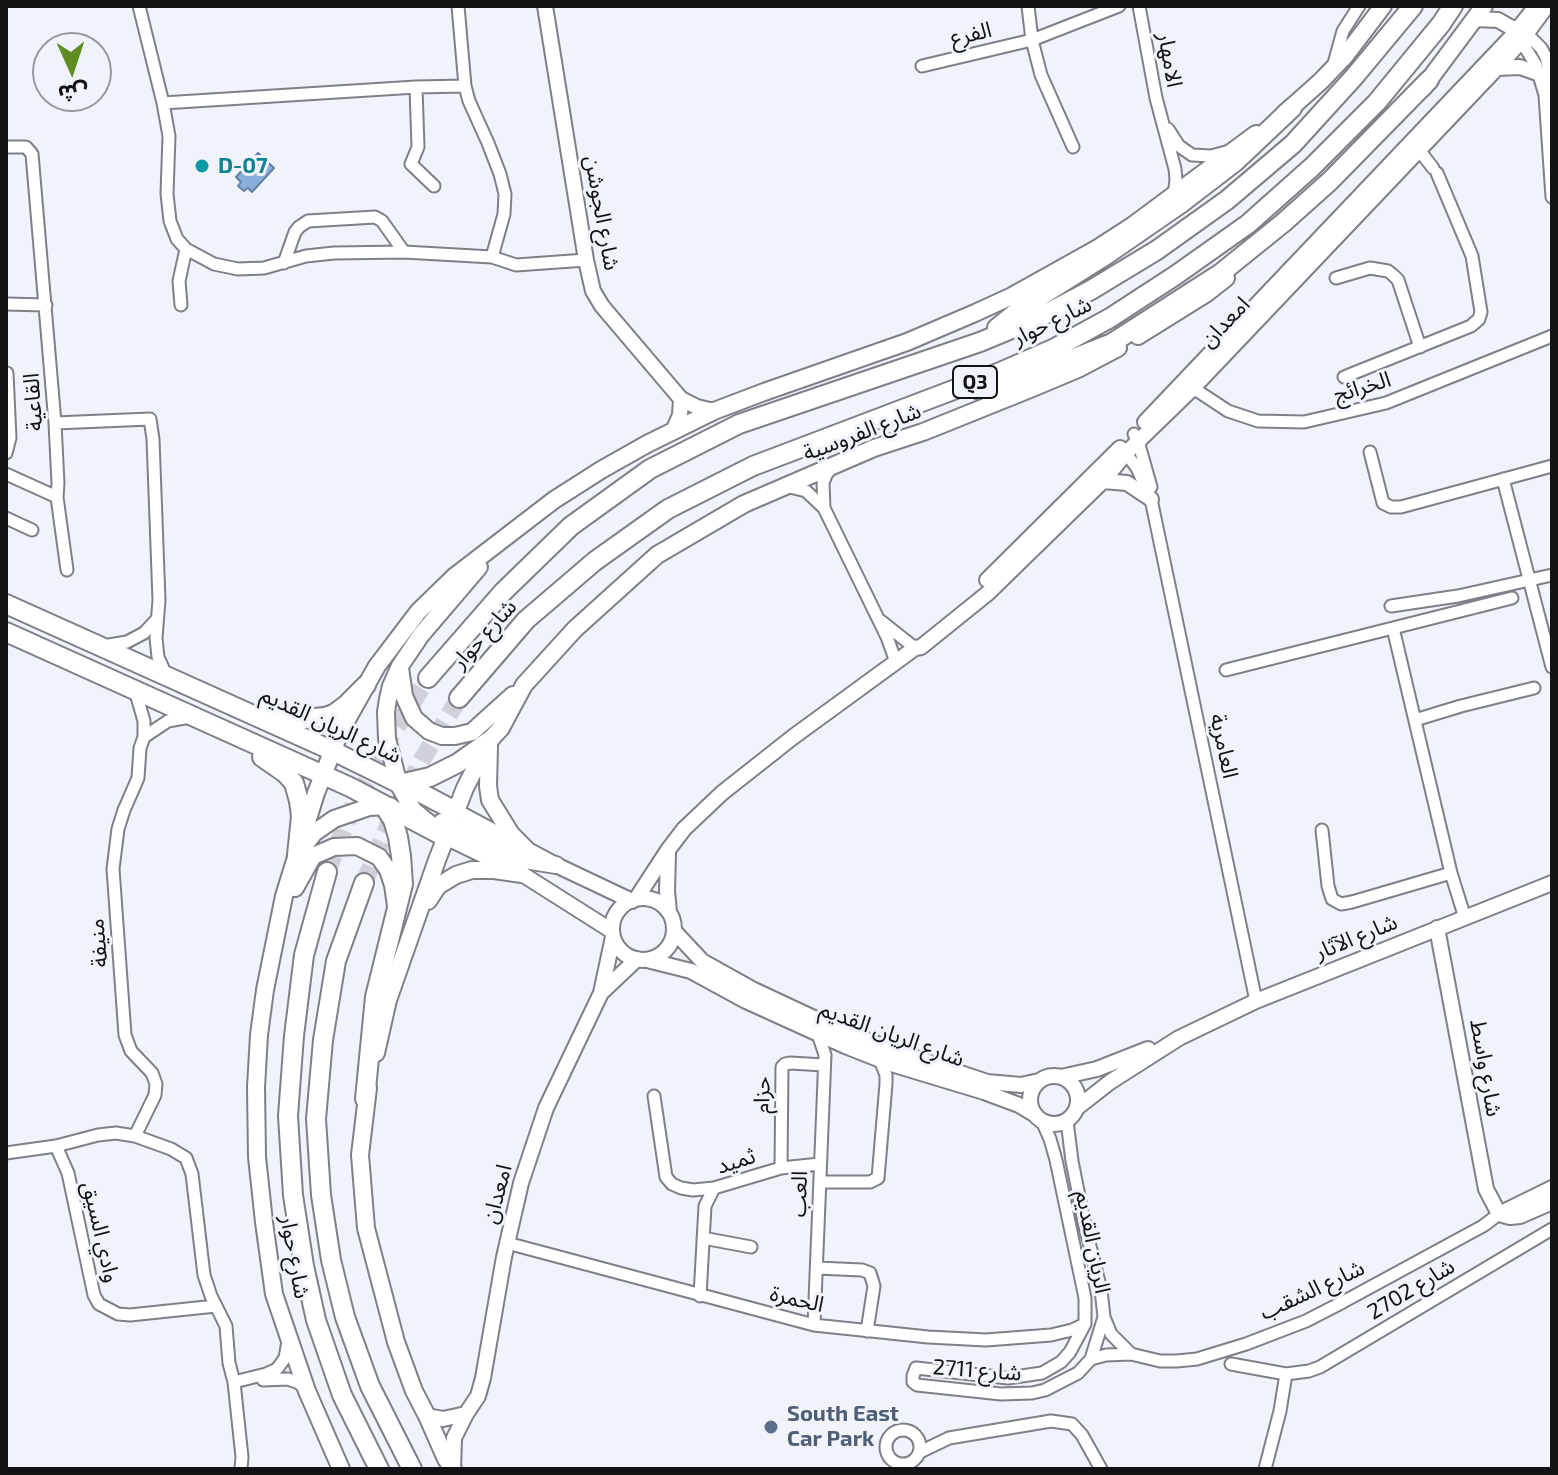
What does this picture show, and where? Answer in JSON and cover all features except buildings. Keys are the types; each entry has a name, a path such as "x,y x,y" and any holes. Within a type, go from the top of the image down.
{"highway":[{"name":"شارع حوار","path":"428,678 503,592 571,526 650,469 739,424 980,342 1038,318 1157,250 1227,200 1293,144 1413,6"},
{"name":"شارع حوار","path":"459,698 526,620 595,561 668,509 753,466 998,373 1055,348 1110,318 1176,275 1248,224 1312,167 1377,102 1453,6"},
{"path":"917,403 1006,385 1112,343 1221,273 1283,223 1330,181 1429,80"},
{"path":"980,342 1023,307 1180,204 1236,161 1292,108"},
{"name":"شارع الريان القديم","path":"6,604 401,784 451,825"},
{"name":"شارع الريان القديم","path":"6,632 350,787 384,806 451,825"},
{"path":"229,705 315,719 334,714 366,685"},
{"path":"219,729 285,773 294,783 301,816 297,855"},
{"path":"350,787 401,784 430,777 458,763 489,741"},
{"path":"333,751 370,787 384,806 393,820 401,856 403,884 375,997 365,1099"},
{"name":"شارع حوار","path":"327,872 304,955 294,1036 288,1116 293,1195 316,1320 342,1395 379,1469"},
{"name":"شارع حوار","path":"364,883 336,961 323,1040 316,1119 321,1195 331,1260 345,1317 370,1386 412,1469"}],"main road":[{"path":"297,855 340,732 366,685 418,612 455,576 554,500 673,431 714,411 907,342 975,313 1098,248 1292,108 1345,56 1383,6"},
{"name":"شارع الفروسية","path":"418,916 465,788 489,741 501,728 524,685 575,629 657,555 744,504 785,485 1080,368 1156,326 1207,293 1330,193 1404,114 1480,13"},
{"path":"413,810 387,739 386,712 391,686 421,635 504,539"},
{"path":"400,666 404,696 414,718 429,731 442,736 472,732 524,685"},
{"path":"489,741 490,800 511,834 526,849"},
{"path":"297,855 314,833 334,819 355,810 384,806 413,810 516,856 556,865"},
{"path":"273,950 296,883 313,856 334,847 357,846 379,857 393,885 397,912"},
{"name":"شارع حوار","path":"297,855 284,896 259,1035 257,1157 274,1294 318,1421 341,1469"},
{"path":"453,1469 414,1391 396,1342 366,1228 360,1155 365,1099 388,1000 418,916 438,886 472,870 522,874"}],"street":[{"path":"139,6 169,136 167,194 170,221 177,239 186,249 214,264 238,269 264,268 306,256 404,252 492,257 516,265 586,260"},
{"path":"458,6 465,86 505,194 504,214 492,257"},
{"name":"شارع الجوشن","path":"545,6 593,291 602,306 681,399 714,411"},
{"path":"1028,6 1041,75 1073,147"},
{"name":"الفرع","path":"922,66 1032,40 1119,6"},
{"name":"الامهار","path":"1139,6 1162,122 1175,169 1174,195"},
{"path":"1332,69 1343,31 1359,6"},
{"name":"امعدان","path":"915,648 916,642 984,584 1124,450 1419,150 1497,68 1536,6"},
{"name":"امعدان","path":"1188,385 1547,6"},
{"path":"1480,13 1495,13 1544,52 1548,63 1545,95"},
{"path":"1519,33 1540,74 1545,95 1552,197"},
{"path":"1497,68 1520,67 1540,74"},
{"path":"163,103 465,86"},
{"path":"416,87 418,147 411,164 434,186"},
{"name":"الامهار","path":"1162,122 1179,146 1192,155 1217,155 1237,147"},
{"name":"القاعية","path":"6,147 26,147 32,154 55,423 57,497 67,570"},
{"path":"1344,377 1471,326 1479,319 1481,312 1475,269 1468,243 1435,170 1419,150"},
{"path":"284,263 295,232 308,221 375,217 382,221 404,252"},
{"path":"181,305 179,281 186,249"},
{"path":"1336,278 1370,268 1393,275 1398,280 1420,347"},
{"path":"6,304 46,305"},
{"name":"الخرائج","path":"1188,385 1228,411 1258,421 1304,422 1386,403 1552,336"},
{"path":"6,453 10,438 7,373"},
{"path":"673,431 680,415 681,399"},
{"path":"55,423 150,419 159,600 156,638 158,657 166,675"},
{"path":"1136,438 1149,479 1151,499"},
{"path":"1124,450 1137,468 1151,499"},
{"name":"امعدان","path":"634,900 684,829 722,793 793,737 915,648 921,647 988,593 1103,481 1124,450"},
{"path":"1370,452 1383,503 1391,507 1401,507 1552,466"},
{"path":"824,508 823,483 834,465"},
{"path":"6,474 57,497"},
{"path":"1503,479 1552,667"},
{"path":"1103,481 1127,483 1151,499"},
{"path":"785,485 806,491 824,508 887,637 896,662"},
{"name":"العامرية","path":"1151,499 1256,1001"},
{"path":"6,518 32,530"},
{"path":"1391,606 1458,596 1552,575"},
{"path":"1226,670 1512,598"},
{"path":"878,618 915,648"},
{"path":"103,646 127,642 144,633 158,619"},
{"path":"1393,628 1451,873 1465,918"},
{"path":"1415,720 1534,688"},
{"name":"منيفة","path":"135,690 142,713 144,737 138,778 118,829 113,869 125,1035 131,1051 152,1073 156,1084 153,1100 135,1136"},
{"path":"144,737 168,721 194,716"},
{"name":"شارع الريان القديم","path":"451,825 526,849 634,900"},
{"name":"شارع الريان القديم","path":"451,825 613,934"},
{"path":"1322,830 1328,886 1332,899 1341,904 1451,873"},
{"path":"668,850 666,881 674,931 669,946 663,952 642,960 620,950 613,934 614,918 618,911 634,900 651,900 669,912"},
{"name":"شارع الآثار","path":"1078,1107 1110,1082 1179,1038 1256,1001 1552,883"},
{"name":"شارع واسط","path":"1437,928 1486,1189 1499,1214"},
{"name":"شارع الريان القديم","path":"674,931 710,966 843,1031 987,1082 1021,1085 1039,1081"},
{"name":"امعدان","path":"453,1469 454,1438 478,1396 483,1378 521,1183 546,1108 601,993 613,934"},
{"name":"امعدان","path":"601,993 642,960"},
{"name":"شارع الريان القديم","path":"642,960 691,971 746,1001 845,1046 984,1092 1019,1105 1038,1117"},
{"name":"العب","path":"814,1325 825,1055 818,1034"},
{"name":"شارع الآثار","path":"1061,1077 1097,1069 1179,1038"},
{"path":"824,1065 836,1049 845,1046"},
{"path":"820,1182 870,1182 878,1178 886,1084 880,1060"},
{"name":"حزام","path":"781,1168 782,1067 790,1063 824,1065"},
{"path":"886,1084 892,1077 908,1069"},
{"path":"1049,1076 1061,1077 1068,1080 1077,1092 1078,1107 1067,1121 1054,1124 1038,1117 1030,1106 1030,1096 1039,1081 1049,1076"},
{"path":"654,1096 666,1177 681,1188 714,1188"},
{"name":"الريان القديم","path":"916,1368 1008,1378 1042,1373 1061,1362 1070,1352 1085,1324 1085,1298 1056,1160 1050,1139 1038,1117"},
{"name":"الريان القديم","path":"1067,1121 1072,1161 1101,1290 1104,1317 1091,1359"},
{"path":"6,1153 56,1146 107,1133 135,1136 179,1152 190,1166 204,1275 226,1326 241,1469"},
{"name":"وادي السيق","path":"56,1146 68,1173 94,1295 99,1304 118,1314 130,1315 216,1306"},
{"name":"ثميد","path":"700,1296 705,1206 714,1188 781,1168 820,1164"},
{"name":"شارع الشقب","path":"1091,1359 1131,1354 1160,1361 1197,1359 1246,1344 1294,1326 1343,1302 1483,1226 1499,1214 1552,1188"},
{"name":"شارع الشقب","path":"1499,1214 1520,1216 1552,1202"},
{"name":"شارع 2702","path":"1286,1374 1320,1367 1552,1229"},
{"path":"703,1238 751,1247"},
{"name":"الحمرة","path":"507,1243 814,1325 986,1340 1051,1335 1085,1324"},
{"path":"817,1268 870,1273 874,1286 867,1331"},
{"path":"1104,1317 1111,1334 1131,1354"},
{"path":"234,1382 277,1369 285,1358 288,1339"},
{"name":"شارع 2711","path":"916,1368 913,1382 917,1385 1001,1394 1032,1393 1045,1390 1078,1373 1091,1359"},
{"path":"1231,1364 1286,1374 1265,1469"},
{"path":"250,1378 288,1379 299,1383 307,1391"},
{"path":"427,1416 443,1419 466,1414"},
{"path":"895,1469 887,1455 886,1442 894,1432 907,1430 949,1438 1051,1421 1072,1424 1082,1435 1101,1469"},
{"path":"913,1432 920,1444 917,1459"},
{"path":"887,1455 898,1464 912,1462 949,1438"}],"water":[{"path":"258,153 274,168 252,192 248,188 244,191 238,186 241,182 236,177"}],"tunnel":[{"path":"327,872 354,804 391,736 428,678"},
{"path":"364,883 391,819 459,698"}],"place":[{"name":"D-07","path":"202,166"},
{"name":"South East Car Park","path":"771,1427"}]}
